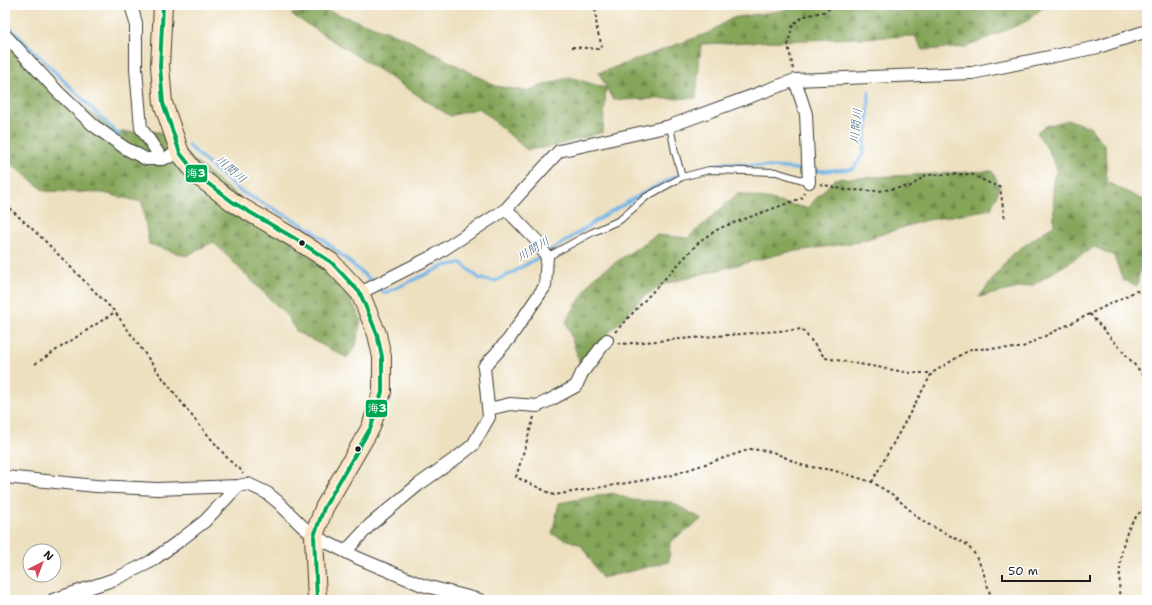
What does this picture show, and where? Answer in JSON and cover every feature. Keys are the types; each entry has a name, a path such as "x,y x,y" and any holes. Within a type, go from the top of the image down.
{"main road":[{"path":"163,5 160,66 163,103 180,153 198,176 234,203 294,238 331,262 360,293 377,334 382,357 382,392 371,427 324,508 314,536 317,600"}],"street":[{"path":"131,5 136,23 136,69 141,128 162,159"},
{"path":"360,293 435,255 506,209 559,150 670,126 795,80 972,73 1098,47 1147,31"},
{"path":"5,35 58,92 93,125 125,148 146,159 162,159 180,153"},
{"path":"795,80 806,114 809,182"},
{"path":"346,551 370,525 418,485 472,445 489,417 484,367 509,340 545,286 547,257 537,242 506,209"},
{"path":"489,409 510,404 537,406 576,386 582,373 607,340"},
{"path":"5,477 96,486 157,489 243,485 267,493 278,502 301,526 314,536 358,558 422,585 480,600"},
{"path":"53,600 115,579 150,562 205,520 243,485"}],"lane":[{"path":"670,126 682,177"},
{"path":"547,257 591,233 620,220 646,197 682,177 708,170 776,172 809,182"}],"path":[{"path":"572,47 600,49 602,46 597,30 595,5"},
{"path":"795,80 788,45 793,24 805,16 827,11 832,5"},
{"path":"932,373 911,372 825,358 802,329 621,344 607,340 702,240 720,228 802,198 809,182 846,190 879,192 911,186 926,175 971,174 1000,187 1005,221"},
{"path":"5,204 42,238 115,312 158,372 196,421 230,461 240,469 243,485"},
{"path":"872,482 932,373 971,349 1021,348 1136,291 1147,293"},
{"path":"35,364 115,312"},
{"path":"1090,314 1147,379"},
{"path":"537,406 516,477 554,494 669,476 751,449 773,452 804,466 832,470 872,482 893,495 922,521 966,544 974,553 982,568 992,600"},
{"path":"1119,600 1121,555 1126,535 1135,517 1147,506"}],"green space":[{"path":"801,5 942,5 949,9 955,5 1046,5 1027,21 966,47 922,50 915,36 701,44 696,98 613,100 599,73 708,33 732,18 785,10"},
{"path":"326,10 403,37 496,86 526,91 569,77 606,88 603,132 555,146 527,150 479,108 450,116 291,14"},
{"path":"5,19 21,40 51,86 119,132 160,132 302,250 340,279 361,319 356,346 347,358 297,332 286,315 213,242 186,256 149,244 142,202 103,193 44,191 5,158"},
{"path":"1069,120 1090,127 1105,146 1107,182 1147,202 1147,260 1140,268 1137,286 1123,280 1114,256 1094,247 1033,285 979,297 1012,254 1054,225 1053,180 1057,170 1050,153 1037,133 1046,126"},
{"path":"992,171 1000,187 991,209 923,221 858,242 784,253 664,284 642,298 580,364 566,321 594,277 656,235 688,238 738,193 807,208 835,179"},
{"path":"613,493 632,500 671,502 702,519 670,542 669,562 602,578 581,545 552,534 559,503"},
{"path":"371,595 396,600 347,600"}],"waterway":[{"name":"川間川","path":"5,23 119,135"},
{"name":"川間川","path":"706,168 725,163 821,171 853,169 863,154 868,119 869,92"},
{"name":"川間川","path":"188,145 240,191 311,229 374,283"},
{"name":"川間川","path":"378,287 385,293 444,266 461,263 480,279 495,281 510,274 563,243 605,215 640,195 671,178 683,174"}],"transit line":[{"name":"海3","path":"163,5 160,66 163,103 180,153 198,176 234,203 294,238 331,262 360,293 377,334 382,357 382,392 371,427 324,508 314,536 317,600"}]}
